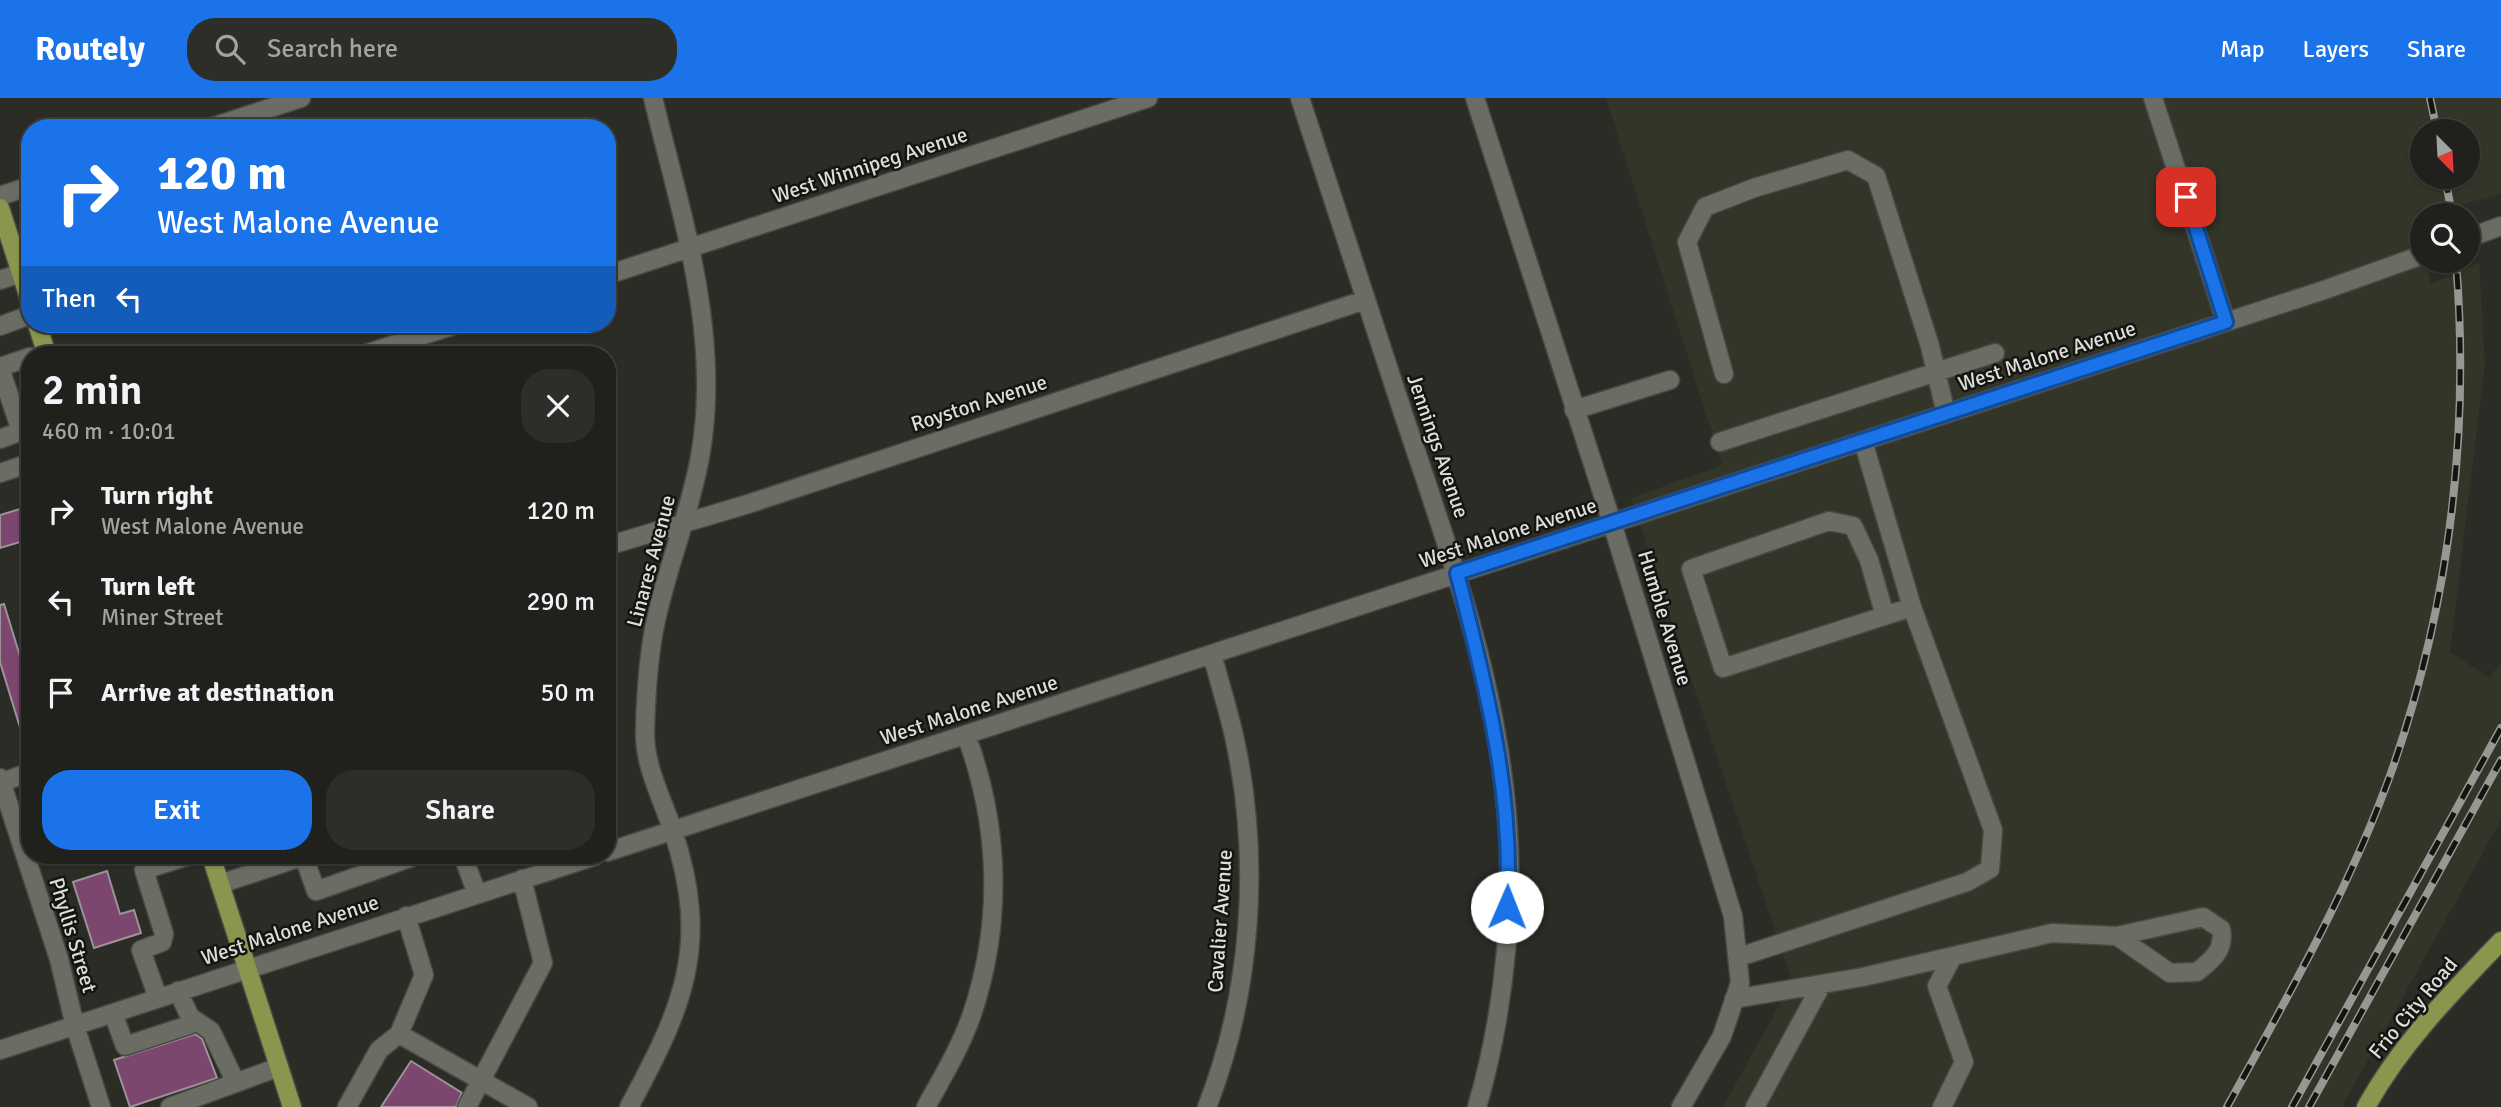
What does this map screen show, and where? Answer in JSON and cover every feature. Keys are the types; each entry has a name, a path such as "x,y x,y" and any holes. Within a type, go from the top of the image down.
{"main road":[{"path":"0,208 4,236 21,273"},
{"path":"214,864 292,1107"},
{"name":"Frio City Road","path":"2365,1107 2403,1049 2448,995 2501,942"}],"street":[{"path":"237,119 301,98"},
{"name":"Linares Avenue","path":"629,1107 677,1012 688,959 688,896 673,830 650,769 645,734 649,657 656,618 684,524 701,454 705,391 704,328 691,248 653,98"},
{"name":"West Winnipeg Avenue","path":"616,272 1148,98"},
{"name":"Jennings Avenue","path":"1300,98 1457,573 1492,709 1505,789 1508,886 1502,984 1477,1107"},
{"name":"Humble Avenue","path":"1475,98 1612,523 1733,916 1740,983 1722,1036 1681,1107"},
{"path":"2153,98 2226,322"},
{"path":"1724,374 1688,242 1705,207 1754,188 1848,160 1875,176 1936,372 1946,414"},
{"path":"0,196 21,189"},
{"path":"2480,234 2501,226"},
{"name":"West Malone Avenue","path":"616,849 2226,322 2410,259"},
{"path":"0,280 21,273"},
{"name":"Royston Avenue","path":"616,543 684,524 1365,300"},
{"path":"0,326 21,319"},
{"path":"390,346 430,333"},
{"path":"1720,442 1995,353"},
{"path":"21,361 0,367 21,405"},
{"path":"1574,410 1670,380"},
{"path":"0,439 19,432 21,418"},
{"path":"1739,957 1967,882 1990,869 1993,830 1912,607 1863,441"},
{"path":"0,473 21,467"},
{"path":"1885,616 1869,560 1853,526 1829,521 1692,569 1723,668 1885,616 1912,607"},
{"name":"Cavalier Avenue","path":"1207,1107 1224,1065 1236,1011 1246,937 1249,871 1245,804 1234,737 1212,654"},
{"path":"926,1107 971,1018 985,971 990,938 994,854 979,775 966,735"},
{"path":"1,781 21,775"},
{"name":"Phyllis Street","path":"1,781 21,842"},
{"name":"Phyllis Street","path":"28,864 59,959 75,1026 101,1107"},
{"path":"142,864 164,934 162,942 141,950 158,998"},
{"path":"220,884 282,864"},
{"path":"306,864 316,891 392,864"},
{"path":"466,864 477,894"},
{"name":"West Malone Avenue","path":"0,1050 570,864"},
{"path":"467,1107 542,963 522,879"},
{"path":"347,1107 379,1050 399,1034 424,975 406,916"},
{"path":"1734,999 1822,984 2052,933 2118,936 2203,917 2221,929 2223,943 2216,956 2197,972 2170,973 2118,936"},
{"path":"1942,1107 1964,1062 1937,986 1953,956"},
{"path":"1755,1107 1822,984"},
{"path":"178,991 190,1017 211,1031 236,1083"},
{"path":"113,1013 125,1045 189,1025 190,1017"},
{"path":"399,1034 528,1107"},
{"path":"170,1107 279,1067"}],"shaded area":[{"path":"1606,98 2501,98 2501,194 2467,203 2410,203 2410,273 2429,273 2431,284 2456,273 2480,273 2485,363 2450,652 2490,678 2501,660 2501,820 2342,1107 1723,1107 1792,982 1631,498 1722,465"}],"building":[{"path":"21,509 21,542 0,548 0,515"},
{"path":"4,604 21,660 21,731 0,662 0,605"},
{"path":"107,871 120,914 134,910 141,933 94,948 73,882"},
{"path":"195,1034 202,1039 217,1078 130,1107 114,1060"},
{"path":"411,1061 462,1093 456,1107 381,1107"}],"railway":[{"path":"2430,98 2434,119"},
{"path":"2447,189 2450,203"},
{"path":"2227,1107 2316,942 2357,857 2392,770 2412,708 2428,646 2451,519 2460,390 2457,273"},
{"path":"2292,1107 2501,728"},
{"path":"2309,1107 2501,760"}],"route":[{"path":"1507,907 1505,789 1492,709 1457,573 2226,322 2186,197"}]}
